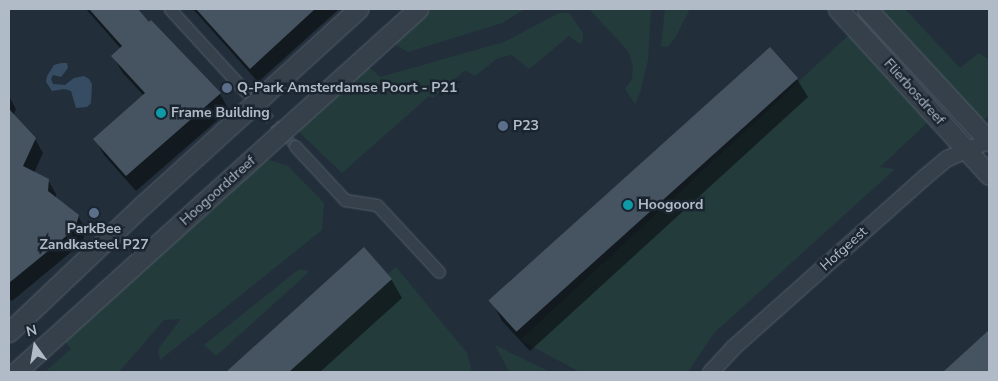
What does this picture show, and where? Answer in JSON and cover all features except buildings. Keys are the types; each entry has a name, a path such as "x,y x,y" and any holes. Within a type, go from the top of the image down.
{"street":[{"path":"170,9 245,91"},
{"path":"9,332 144,204 358,9"},
{"name":"Hoogoorddreef","path":"16,372 418,9"},
{"name":"Flierbosdreef","path":"838,9 989,175"},
{"name":"Flierbosdreef","path":"867,9 989,140"},
{"name":"Hofgeest","path":"710,372 732,348 924,177 947,158 989,140"},
{"path":"295,146 345,200 377,205 439,272"}],"green space":[{"path":"432,9 525,9 502,23 408,52 392,43"},
{"path":"589,9 651,9 648,60 640,93 635,104 625,89 632,79 633,66 628,51"},
{"path":"665,9 690,9 675,38 668,47 661,46"},
{"path":"879,9 905,9 960,68 979,53 988,59 989,118 981,119"},
{"path":"559,13 569,13 583,33 583,40 580,44 569,36 529,69 512,55 498,58 475,76 465,70 433,98 429,96 342,173 297,130 367,65 380,77 504,42"},
{"path":"851,33 929,121 880,167 895,169 714,333 688,372 580,372 520,340"},
{"path":"266,159 288,166 324,203 322,230 160,360 158,349 181,319 164,320 119,372 45,372 71,349 63,340"},
{"path":"396,267 467,353 472,372 281,372"},
{"path":"298,270 307,270 308,273 216,356 204,345"},
{"path":"495,345 550,372 509,372"}],"water":[{"path":"67,63 68,68 61,77 53,75 51,79 53,84 65,85 74,78 84,76 89,79 92,84 91,103 87,107 76,108 71,91 64,89 52,91 46,82 47,76 54,65"}],"tunnel":[{"path":"252,99 295,146"}],"place":[{"name":"Q-Park Amsterdamse Poort - P21","path":"227,88"},
{"name":"Frame Building","path":"161,113"},
{"name":"P23","path":"503,126"},
{"name":"Hoogoord","path":"628,205"},
{"name":"ParkBee Zandkasteel P27","path":"94,213"}]}
